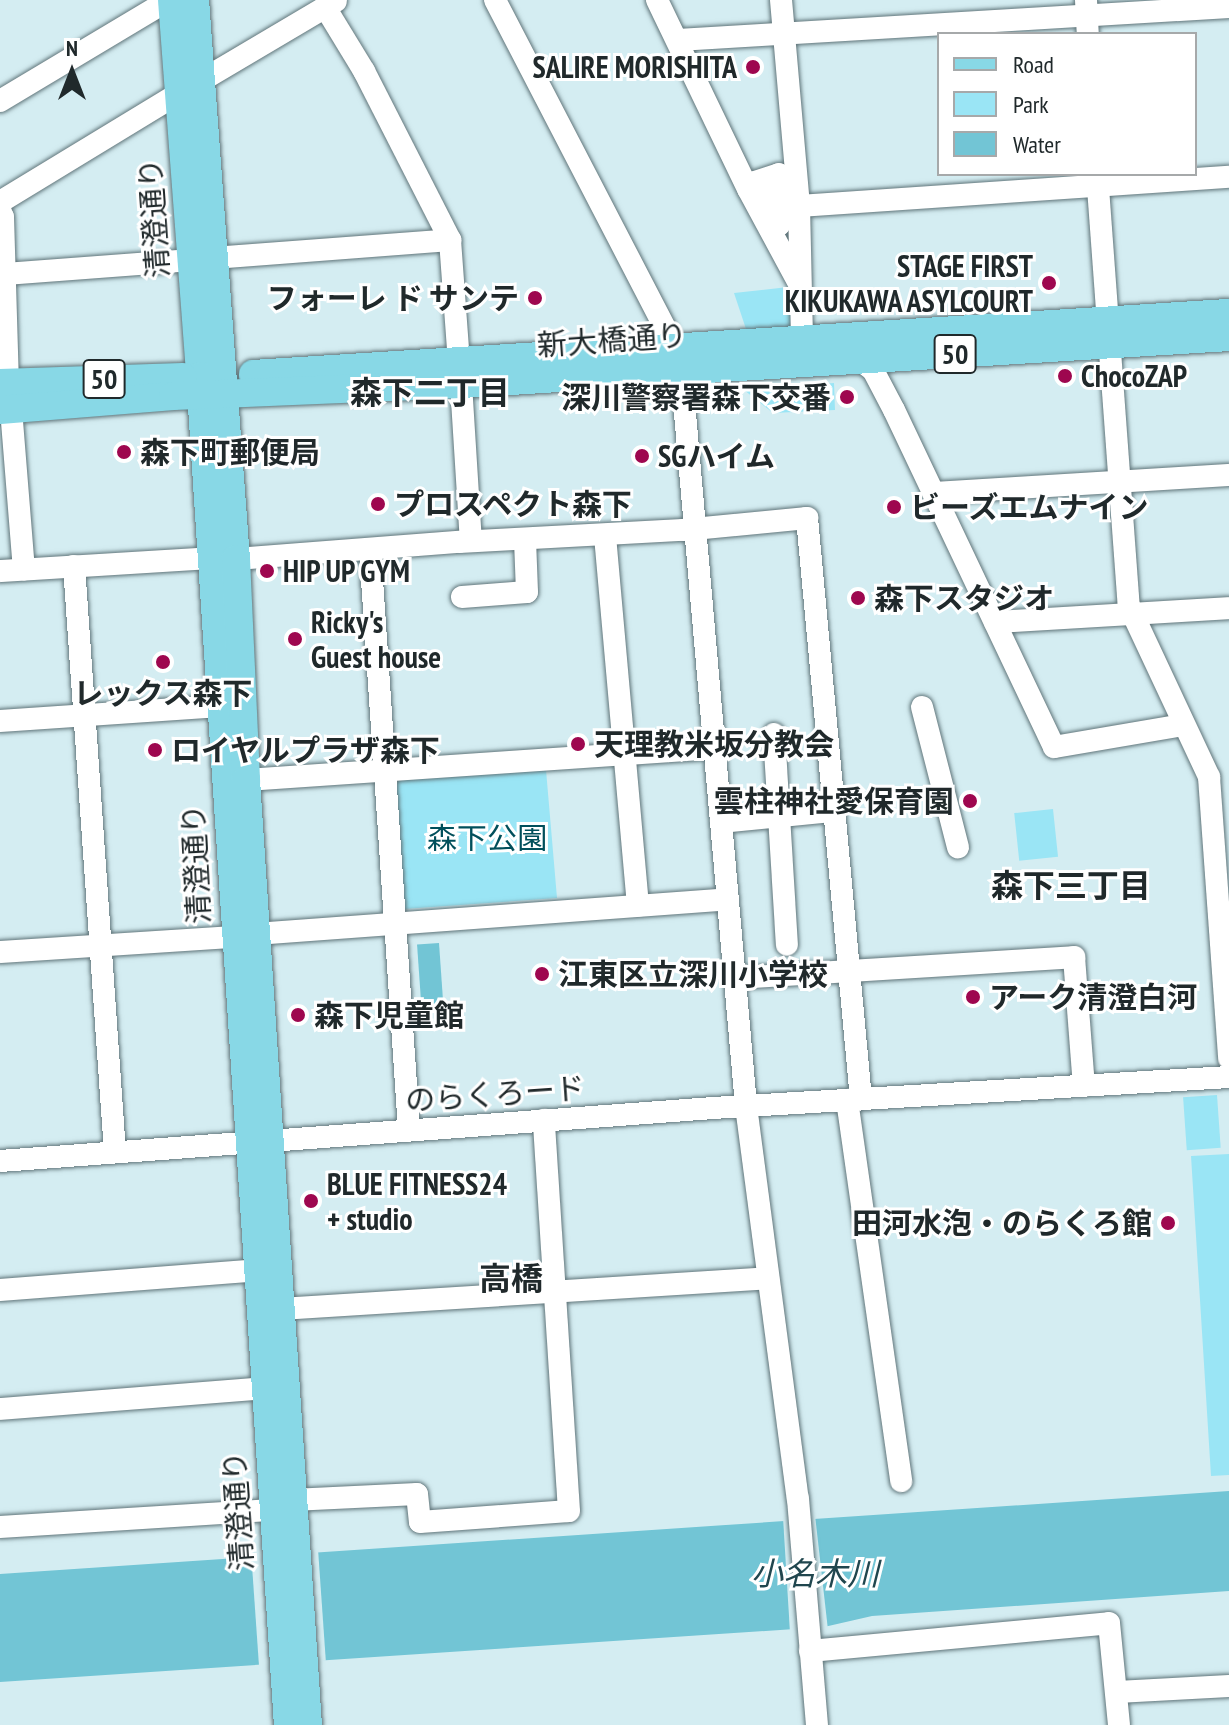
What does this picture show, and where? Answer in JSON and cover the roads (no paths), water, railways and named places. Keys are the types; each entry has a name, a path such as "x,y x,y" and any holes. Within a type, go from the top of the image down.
{"main road":[{"name":"清澄通り","path":"170,0 189,88 224,559 246,780 246,935"},
{"name":"清澄通り","path":"189,88 195,0"},
{"name":"新大橋通り","path":"5,396 460,373 677,358 860,360 1108,333 1229,313"},
{"name":"新大橋通り","path":"677,358 802,337 1108,333 1229,337"},
{"name":"清澄通り","path":"224,559 221,692 246,935 259,1141 280,1309 282,1505 292,1667 288,1725"},
{"name":"清澄通り","path":"259,1141 257,1270 265,1388 282,1505"},
{"name":"清澄通り","path":"292,1667 308,1725"}],"street":[{"path":"0,101 170,0"},
{"path":"495,0 677,358 746,1106 798,1499 817,1725"},
{"path":"657,0 748,189 799,283"},
{"path":"781,0 799,206 802,337"},
{"path":"0,202 331,4 450,240 471,541"},
{"path":"678,40 1229,7"},
{"path":"799,206 1098,179 1229,177"},
{"path":"1098,179 1129,606 1183,725 1221,798 1229,1058"},
{"path":"0,210 3,217 5,274 5,396 24,569"},
{"path":"5,274 450,240"},
{"path":"860,360 873,370 1054,747 1183,725"},
{"path":"933,493 1229,475"},
{"path":"0,571 370,550 471,541 605,536 807,518 849,971 854,1099 901,1481"},
{"path":"605,536 638,906"},
{"path":"462,597 527,592 525,539"},
{"path":"370,550 409,1130"},
{"path":"74,566 115,1152"},
{"path":"995,622 1229,608"},
{"path":"0,721 206,707 221,692"},
{"path":"922,707 958,847"},
{"path":"774,734 787,945"},
{"path":"246,780 715,748"},
{"path":"721,822 833,811"},
{"path":"0,952 728,899"},
{"path":"735,978 1074,957 1084,1086"},
{"name":"のらくろード","path":"0,1161 746,1106 1229,1077"},
{"path":"0,1527 417,1494 420,1522 569,1511 544,1120"},
{"path":"0,1290 257,1270"},
{"path":"280,1309 768,1278"},
{"path":"0,1409 265,1388"},
{"path":"810,1651 1109,1623 1119,1725"},
{"path":"1117,1692 1229,1686"}],"water":[{"path":"439,943 444,1009 422,1010 417,945"},
{"name":"小名木川","path":"1229,1491 1229,1591 872,1616 824,1627 0,1682 0,1574"}],"place":[{"name":"SALIRE MORISHITA","path":"753,67"},
{"name":"STAGE FIRST KIKUKAWA ASYLCOURT","path":"1049,283"},
{"name":"フォーレ ド サンテ","path":"535,298"},
{"name":"ChocoZAP","path":"1065,376"},
{"name":"深川警察署森下交番","path":"847,397"},
{"name":"森下町郵便局","path":"124,452"},
{"name":"SGハイム","path":"642,456"},
{"name":"プロスペクト森下","path":"378,504"},
{"name":"ビーズエムナイン","path":"894,507"},
{"name":"HIP UP GYM","path":"267,571"},
{"name":"森下スタジオ","path":"858,598"},
{"name":"Ricky's Guest house","path":"295,639"},
{"name":"レックス森下","path":"163,662"},
{"name":"天理教米坂分教会","path":"578,744"},
{"name":"ロイヤルプラザ森下","path":"155,750"},
{"name":"雲柱神社愛保育園","path":"970,801"},
{"name":"江東区立深川小学校","path":"542,974"},
{"name":"アーク清澄白河","path":"973,997"},
{"name":"森下児童館","path":"298,1015"},
{"name":"BLUE FITNESS24 + studio","path":"311,1201"},
{"name":"田河水泡・のらくろ館","path":"1168,1223"}],"district":[{"name":"森下二丁目","path":"430,392"},
{"name":"森下三丁目","path":"1071,885"},
{"name":"高橋","path":"511,1278"}],"park label":[{"name":"森下公園","path":"487,838"}]}
